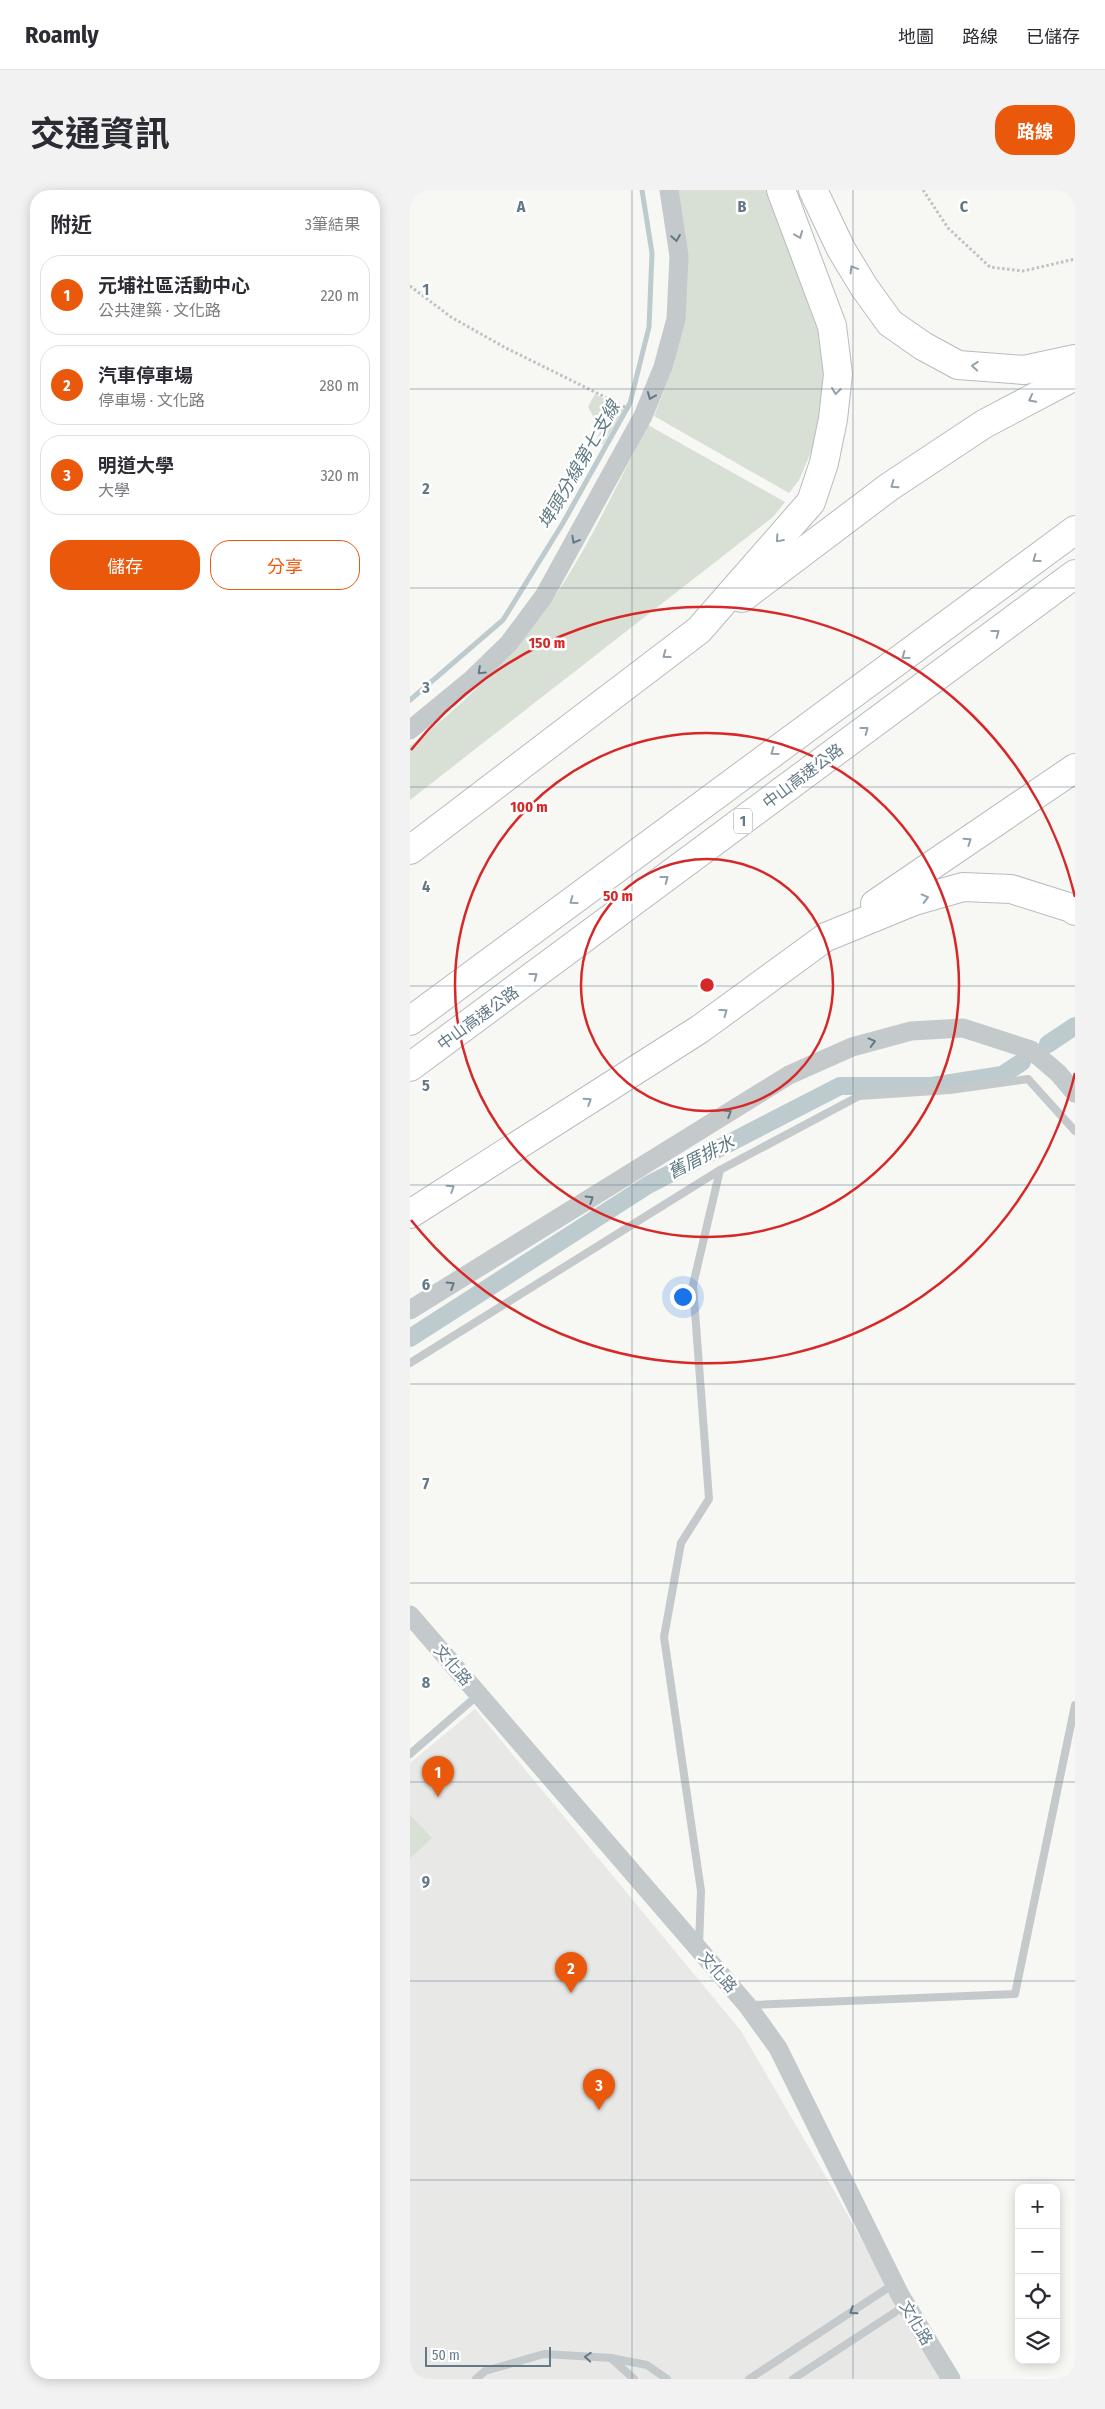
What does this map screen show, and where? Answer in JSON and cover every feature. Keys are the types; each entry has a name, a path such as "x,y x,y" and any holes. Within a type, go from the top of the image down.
{"highway":[{"path":"699,630 811,502 824,463 833,419 838,374 832,326 781,190"},
{"path":"813,190 840,249 864,287 890,323 923,346 958,365 1024,370 1075,359"},
{"path":"410,850 889,487 984,424 1075,376"},
{"name":"1","path":"410,1021 1075,530"},
{"name":"中山高速公路","path":"410,1067 1075,574"},
{"path":"410,1214 700,1029 826,937 1075,768"},
{"path":"826,937 914,901 963,887 1011,889 1071,908 1075,911"}],"street":[{"path":"410,730 472,679 509,644 544,596 643,416 663,367 676,319 679,256 669,190"},
{"path":"410,1310 790,1075 852,1047 911,1031 963,1028 1031,1050 1058,1073 1075,1094"},
{"name":"文化路","path":"410,1615 746,2005 778,2048 894,2284 951,2379"}],"lane":[{"path":"410,1362 720,1170 859,1096 950,1090 1028,1079 1075,1131"},
{"path":"699,1950 701,1891 664,1637 681,1543 709,1499 693,1285 720,1170"},
{"path":"410,1754 479,1695"},
{"path":"746,2005 1015,1994 1075,1706"},
{"path":"749,2379 894,2284"},
{"path":"793,2379 906,2305"},
{"path":"476,2379 486,2371 544,2354 611,2358 647,2365 667,2379"},
{"path":"611,2358 634,2379"}],"path":[{"path":"924,190 948,228 990,267 1023,271 1075,259"},
{"path":"410,286 451,317 620,404"}],"shaded area":[{"path":"678,190 767,190 818,320 826,376 820,431 799,480 789,493 654,416 673,367 682,319"},
{"path":"595,394 624,409 603,445 596,440 601,430 588,407"},
{"path":"648,425 785,502 773,517 410,800 410,746 449,714 486,679 520,642 551,602 578,559"},
{"path":"475,1709 741,2031 940,2379 410,2379 410,1763"},
{"path":"410,1815 432,1838 410,1858"}],"waterway":[{"name":"埤頭分線第七支線","path":"410,700 503,620 563,523 630,403 649,327 652,253 642,190"},
{"name":"舊厝排水","path":"1048,1044 1075,1026"},
{"name":"舊厝排水","path":"410,1338 648,1185 840,1086 932,1086 1002,1075 1022,1062"}],"place":[{"name":"元埔社區活動中心","path":"438,1797"},
{"name":"汽車停車場","path":"571,1993"},
{"name":"明道大學","path":"599,2110"}]}
